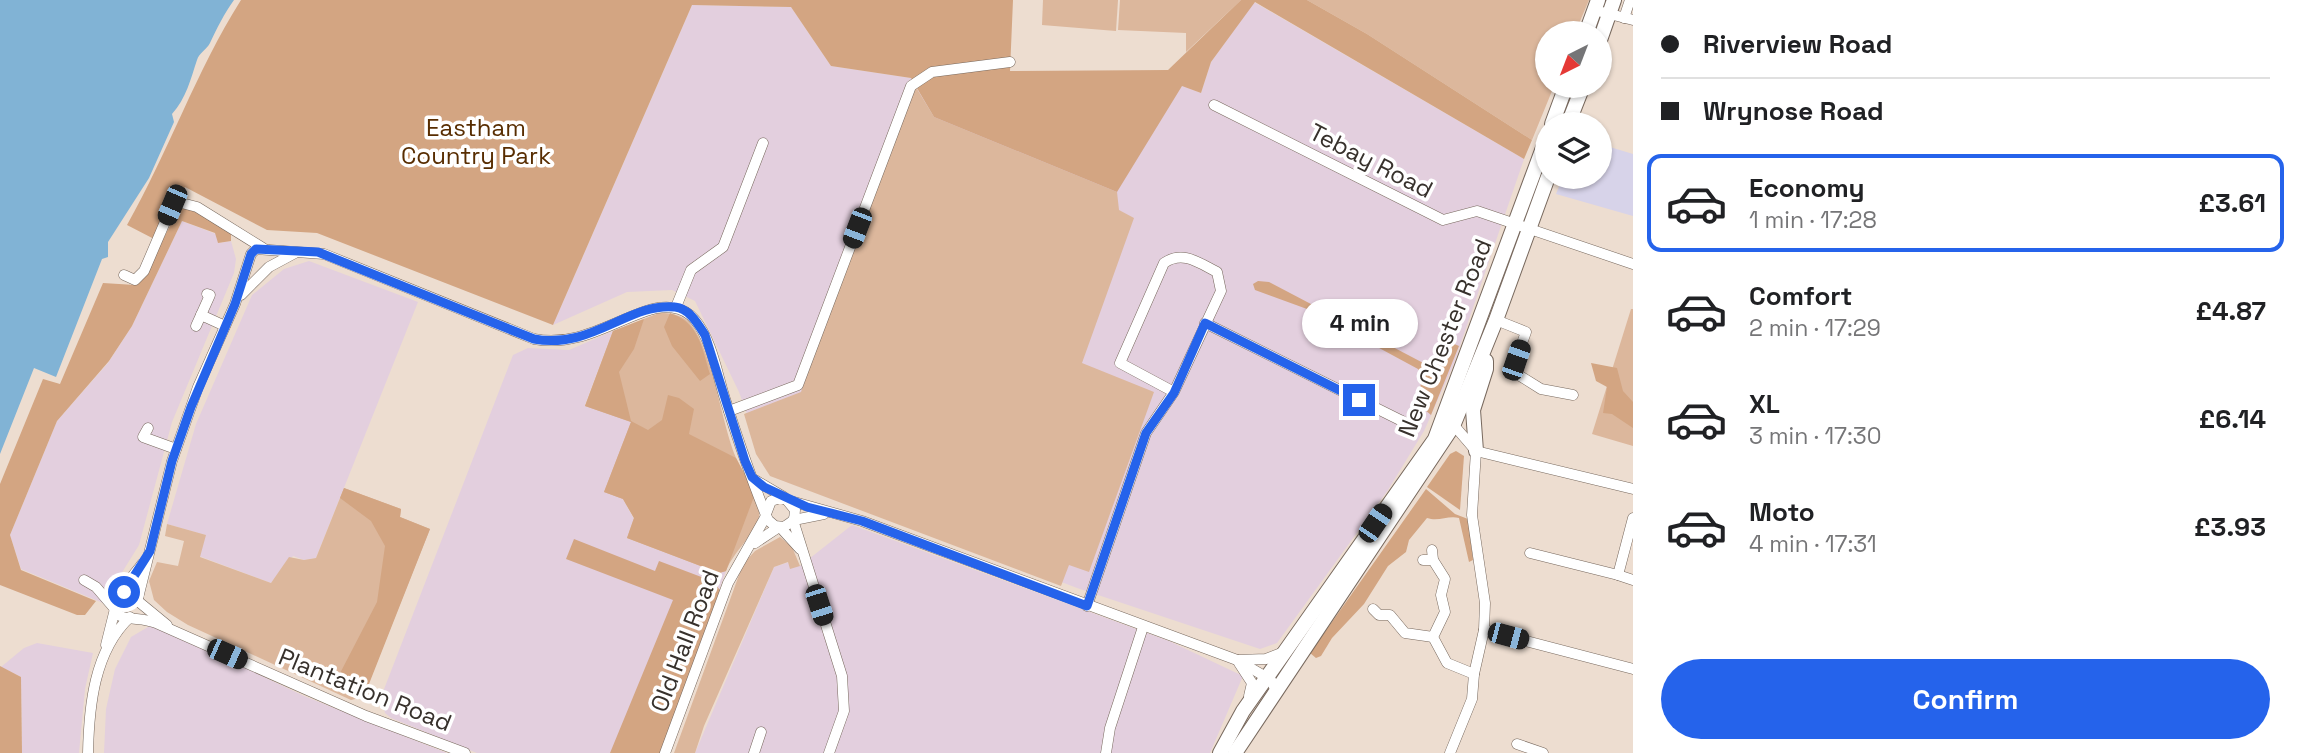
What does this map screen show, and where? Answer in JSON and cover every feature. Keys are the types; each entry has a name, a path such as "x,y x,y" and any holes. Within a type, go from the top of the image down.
{"highway":[{"path":"1594,21 1604,6"},
{"name":"New Chester Road","path":"1235,753 1453,426 1496,320 1535,179"},
{"path":"1521,228 1535,189"},
{"name":"New Chester Road","path":"1220,753 1243,711 1434,439 1521,228"},
{"path":"1476,451 1473,411 1486,369 1485,349"},
{"path":"1434,439 1453,426 1474,421"}],"street":[{"path":"1604,6 1628,19 1630,0"},
{"path":"729,411 798,385 911,86 932,72 1010,62"},
{"name":"Tebay Road","path":"1214,105 1443,220 1476,211 1633,264"},
{"path":"676,307 691,270 723,247 763,143"},
{"path":"124,275 135,280 144,271 174,201 198,207 264,249 271,257 267,268"},
{"path":"231,228 253,267 267,268"},
{"path":"104,655 138,610 146,559 176,449 198,387 256,249 307,250 359,267 534,339 550,342 579,338 649,310 676,307 695,319 705,335 766,516 771,524 780,527 802,552"},
{"path":"235,304 267,268 283,258 307,250"},
{"path":"1087,606 1146,433 1174,393 1221,291 1217,272 1187,257 1173,257 1164,263 1120,363 1174,393"},
{"path":"195,326 210,295 207,294"},
{"path":"201,315 225,326"},
{"path":"1496,320 1526,332 1516,360 1517,374 1541,389 1573,396"},
{"path":"1205,323 1402,421"},
{"path":"1447,407 1453,426 1476,451 1633,489"},
{"path":"148,428 143,437 176,449"},
{"path":"1450,753 1469,709 1484,630 1485,603 1472,515 1476,451"},
{"path":"752,477 786,499 931,546 1237,660 1268,677 1276,691"},
{"path":"766,516 771,501 786,499"},
{"path":"786,499 795,510 793,520 802,552 842,676 844,711 829,753"},
{"path":"780,527 793,520 835,514"},
{"name":"Old Hall Road","path":"666,753 728,583 766,516"},
{"path":"1618,575 1633,517"},
{"name":"Old Hall Road","path":"749,548 780,527"},
{"path":"1268,677 1281,671 1382,534"},
{"path":"1530,553 1633,580"},
{"path":"1429,556 1445,579 1441,595 1445,612 1433,638"},
{"path":"88,753 92,700 114,600 124,592 146,559"},
{"path":"131,616 119,615 88,582 132,592 138,600"},
{"name":"Plantation Road","path":"138,600 173,630"},
{"path":"1376,616 1390,615 1405,633 1433,638"},
{"name":"Plantation Road","path":"131,616 173,630 366,716 465,753"},
{"path":"1106,753 1113,719 1143,626"},
{"path":"1484,630 1633,669"},
{"path":"1433,638 1447,663 1474,674"},
{"path":"1237,660 1266,659 1286,651"},
{"path":"1237,660 1252,683 1243,711"},
{"path":"756,752 761,732"},
{"path":"1517,744 1543,753"}],"shaded area":[{"path":"1043,0 1118,0 1116,31 1042,25"},
{"path":"1120,0 1241,0 1186,52 1186,33 1118,30"},
{"path":"1307,0 1589,0 1580,21 1535,21 1535,98 1549,98 1543,112 1535,112 1535,133 1532,140 1367,34"},
{"path":"1254,2 1524,159 1453,366 1424,431 1388,490 1277,643 1260,649 1077,588 767,469 739,392 695,301 672,290 627,292 553,325 692,5 791,7 831,66 911,78 934,117 1183,86 1201,93 1211,62"},
{"path":"914,84 934,117 1117,192 1119,210 1134,218 1082,363 1154,392 1089,572 1069,565 1061,586 770,476 756,454 744,414 801,392"},
{"path":"1612,148 1633,154 1633,216 1556,194 1558,189 1612,189"},
{"path":"182,221 216,234 219,243 231,241 236,259 234,273 172,422 139,545 103,603 21,569 10,535 57,421 108,363 132,326"},
{"path":"309,261 418,302 316,558 304,560 293,556 271,583 199,556 205,535 167,524 196,424 252,295 284,269"},
{"path":"1633,309 1633,446 1592,434"},
{"path":"659,313 673,314 685,319 699,337 736,458 758,501 759,517 754,529 726,571 719,573 627,538 634,518 623,499 604,492 631,422 585,406 613,331"},
{"path":"613,331 585,405 631,421 623,499 634,519 627,538 719,573 726,571 660,753 477,753 391,718 385,713 381,697 513,355 528,348 569,350"},
{"path":"344,488 401,509 400,517 430,529 363,697 351,700 188,625 154,600 149,581 157,562 178,566 184,541 165,536 167,524 206,535 200,557 271,583 289,557 304,560 316,558"},
{"path":"852,525 1169,641 1243,676 1210,753 695,753 774,567 789,562 800,566"},
{"path":"780,537 792,547 800,566 790,569 788,562 774,567 704,726 695,753 674,753 743,564 755,551"},
{"path":"153,624 304,696 447,753 104,753 106,709 115,669 131,637"},
{"path":"37,643 93,653 85,689 79,753 22,753 21,677 1,667 24,648"}],"green space":[{"name":"Eastham Country Park","path":"241,0 1013,0 1010,71 1168,70 1241,0 1307,0 1367,34 1532,140 1524,159 1255,2 1211,62 1201,93 1182,86 1117,192 934,117 911,78 831,66 791,7 692,5 553,325 317,233 267,230 185,187 156,240 127,225 210,55"},
{"path":"181,204 231,232 231,241 218,243 215,233 182,221 132,326 109,361 57,421 10,535 21,570 96,601 85,615 77,615 0,585 0,484 43,379 60,384 103,283 135,285 149,267"},
{"path":"1258,281 1269,282 1429,366 1437,362 1452,343 1459,346 1431,415 1418,404 1422,375 1418,369 1307,309 1255,290 1253,284"},
{"path":"670,313 687,323 698,337 710,374 700,381 672,346 664,327"},
{"path":"644,319 634,349 619,372 631,421 648,430 662,420 668,395 679,398 694,409 689,434 736,458 755,494 726,571 719,573 627,538 634,518 623,499 604,492 631,422 585,406 613,331"},
{"path":"1591,363 1617,368 1623,391 1633,402 1633,428 1612,414 1603,413 1607,387 1596,381"},
{"path":"1456,451 1464,456 1460,510 1427,487 1450,454"},
{"path":"344,488 401,509 400,517 430,529 367,689 345,687 337,679 377,602 385,546 371,521 340,498"},
{"path":"1426,489 1455,514 1468,519 1473,560 1469,562 1459,518 1427,518 1409,540 1406,552 1388,566 1364,604 1332,638 1321,656 1316,658 1310,653"},
{"path":"574,539 655,571 659,561 712,581 720,590 660,753 610,753 673,600 566,559"},
{"path":"0,666 21,677 22,753 0,753"}],"water":[{"path":"0,0 234,0 209,45 198,58 184,95 172,114 174,122 149,178 108,242 108,257 102,259 56,377 34,368 0,454"}],"route":[{"path":"124,592 150,551 172,461 198,387 235,304 251,254 260,248 318,252 534,339 550,342 579,338 649,310 676,307 695,319 705,335 745,461 752,477 768,490 807,507 862,521 931,546 1087,606 1146,433 1174,393 1205,323 1359,400"}]}
